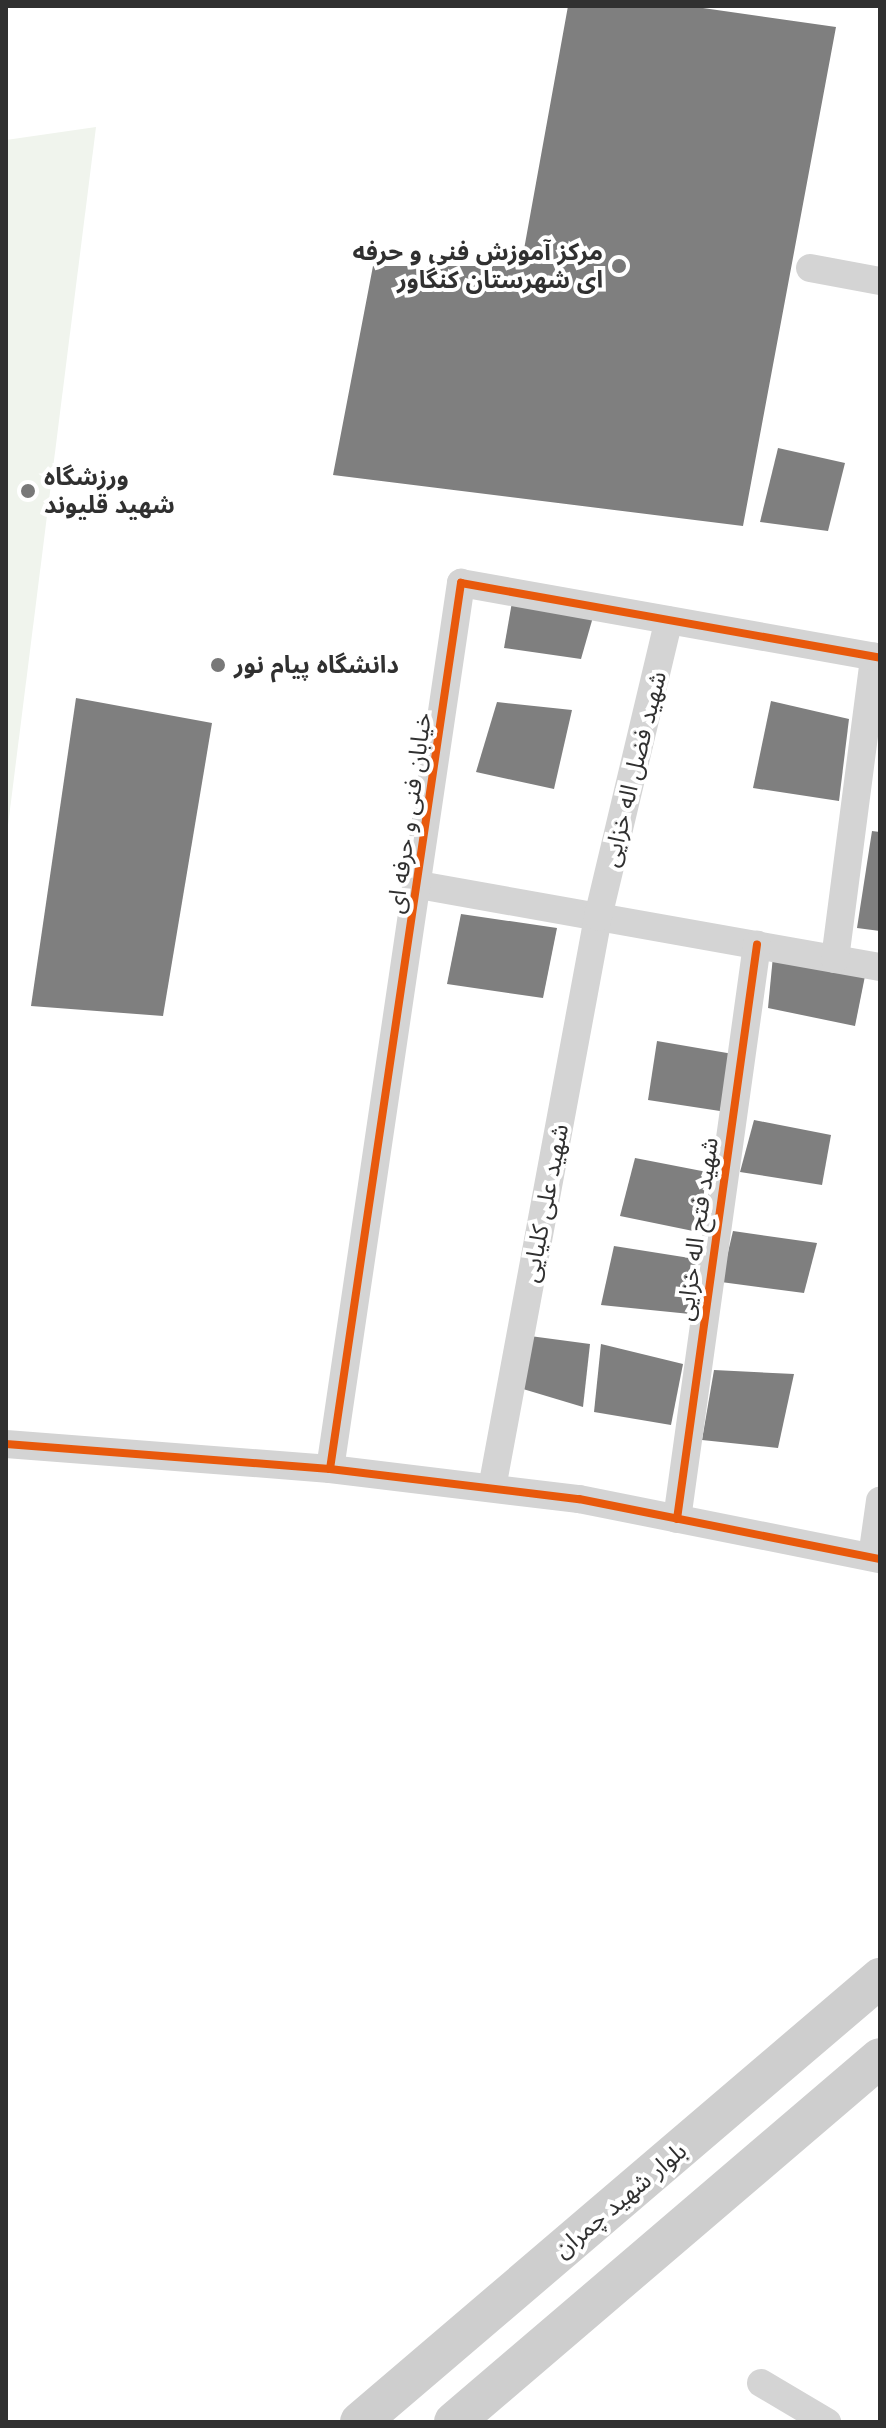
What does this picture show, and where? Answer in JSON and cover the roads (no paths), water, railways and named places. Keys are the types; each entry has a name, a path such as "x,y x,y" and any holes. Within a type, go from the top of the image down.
{"main road":[{"name":"بلوار شهید چمران","path":"360,2422 880,1978"},
{"path":"454,2422 880,2058"}],"street":[{"path":"810,268 880,281"},
{"name":"خیابان فنی و حرفه ای","path":"330,1469 419,885 461,583 877,658"},
{"name":"شهید فضل اله خزایی","path":"598,917 669,620"},
{"path":"835,959 877,658"},
{"path":"419,885 880,967"},
{"name":"شهید علی کلیایی","path":"492,1488 598,917"},
{"name":"شهید فتح اله خزایی","path":"677,1519 757,945"},
{"path":"6,1444 330,1469 492,1488 677,1519 876,1558 880,1501"},
{"path":"761,2383 827,2422"}],"place":[{"name":"مرکز آموزش فنی و حرفه ای شهرستان کنگاور","path":"619,266"},
{"name":"ورزشگاه شهید قلیوند","path":"28,491"},
{"name":"دانشگاه پیام نور","path":"218,665"}]}
